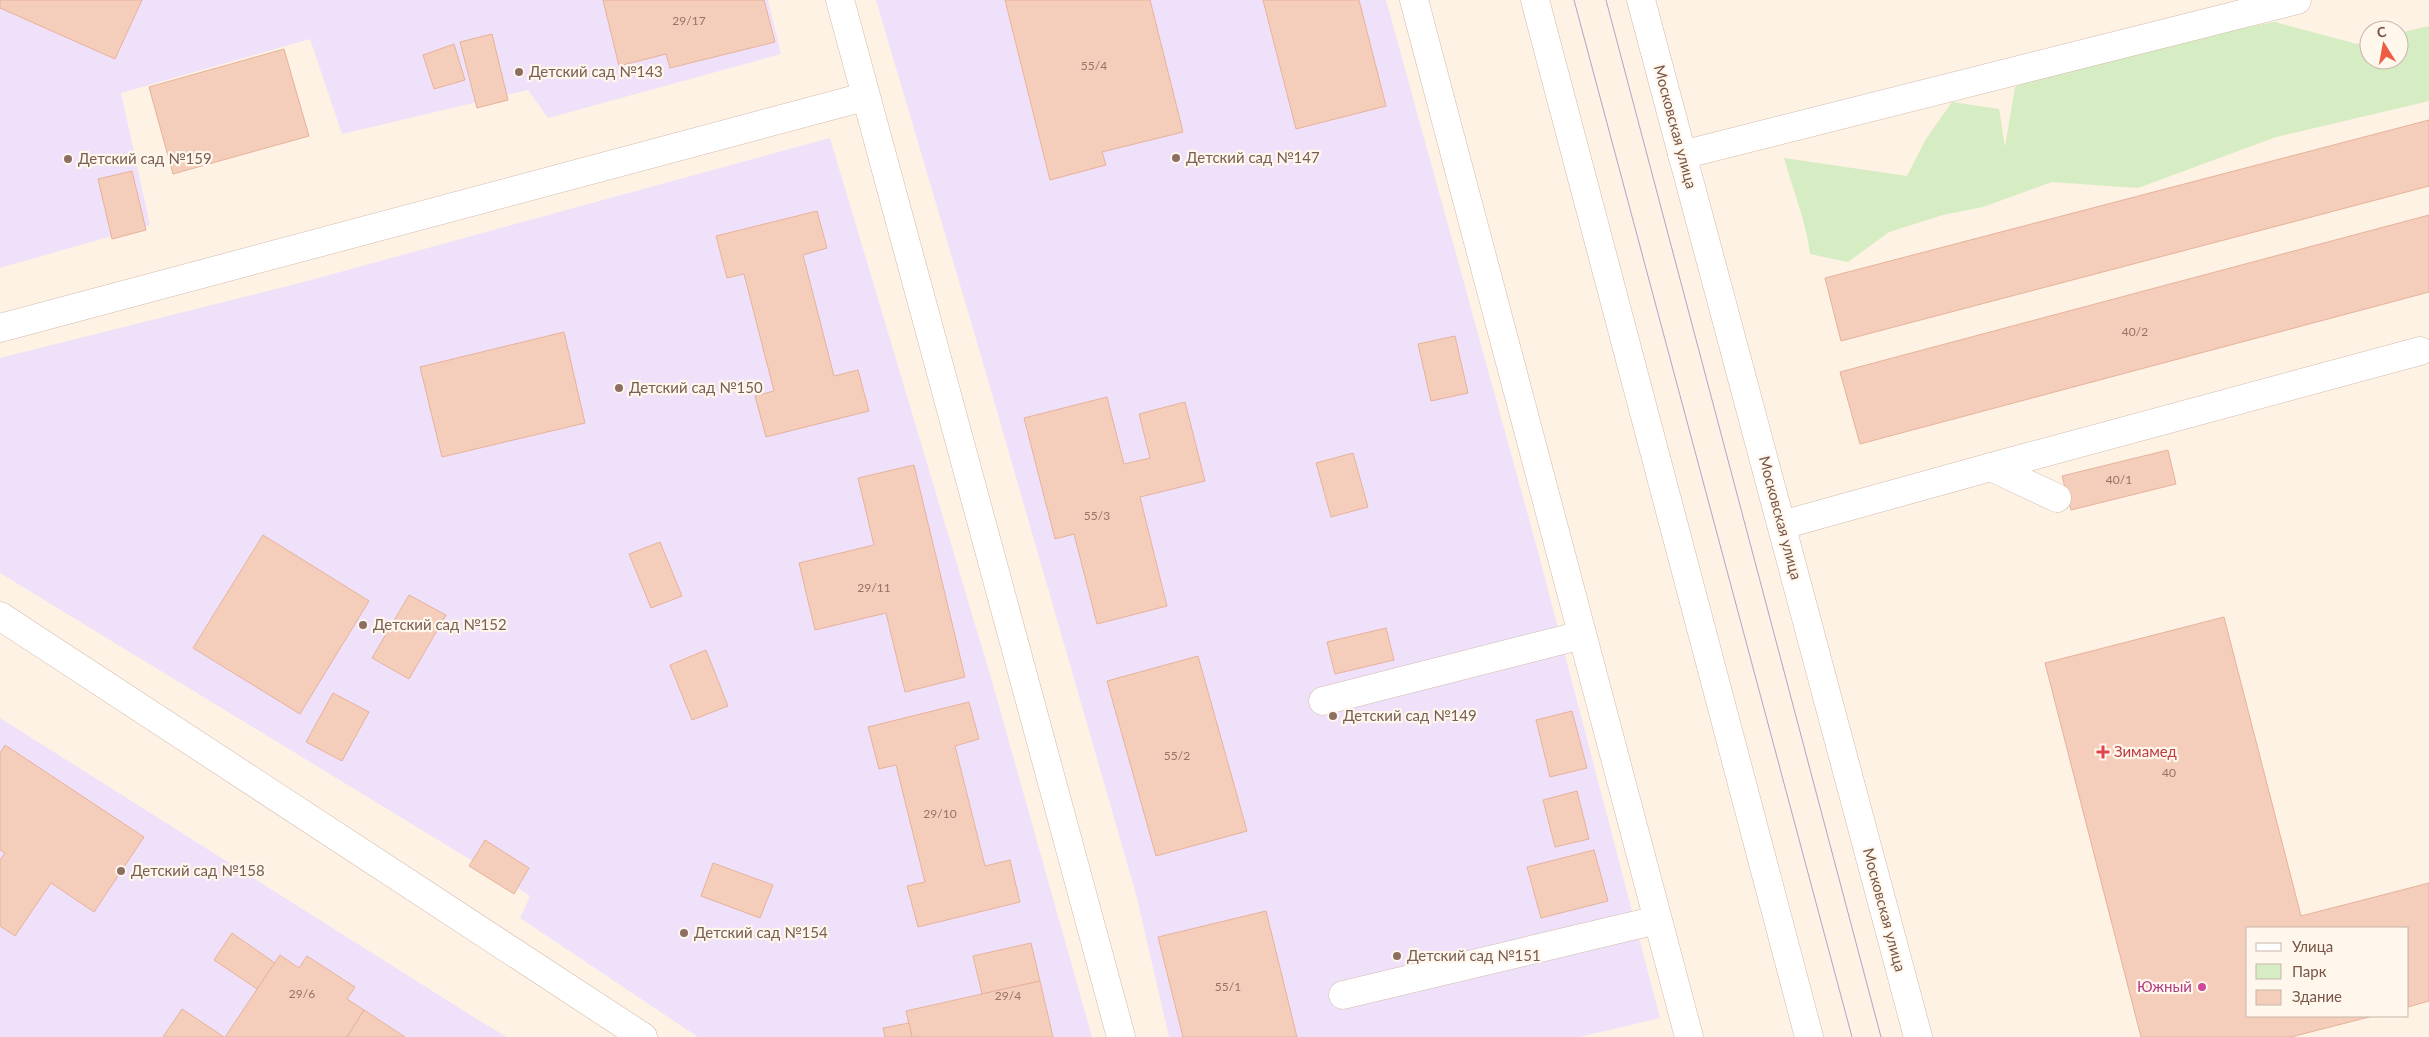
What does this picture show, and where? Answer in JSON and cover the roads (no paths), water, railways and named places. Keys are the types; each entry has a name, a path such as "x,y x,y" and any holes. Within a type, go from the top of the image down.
{"street":[{"path":"840,0 864,97 1121,1037"},
{"path":"1414,0 1689,1037"},
{"path":"1535,0 1809,1037"},
{"name":"Московская улица","path":"1641,0 1918,1037"},
{"path":"1682,155 2296,0"},
{"path":"0,328 864,97"},
{"path":"1782,525 2420,351"},
{"path":"1991,467 2056,498"},
{"path":"0,616 643,1037"},
{"path":"1323,701 1582,635"},
{"path":"1343,995 1657,920"}],"tram line":[{"path":"1574,0 1852,1037"},
{"path":"1606,0 1881,1037"}],"place":[{"name":"Детский сад №143","path":"519,72"},
{"name":"Детский сад №147","path":"1176,158"},
{"name":"Детский сад №159","path":"68,159"},
{"name":"Детский сад №150","path":"619,388"},
{"name":"Детский сад №152","path":"363,625"},
{"name":"Детский сад №149","path":"1333,716"},
{"name":"Зимамед","path":"2103,752"},
{"name":"Детский сад №158","path":"121,871"},
{"name":"Детский сад №154","path":"684,933"},
{"name":"Детский сад №151","path":"1397,956"},
{"name":"Южный","path":"2202,987"}]}
